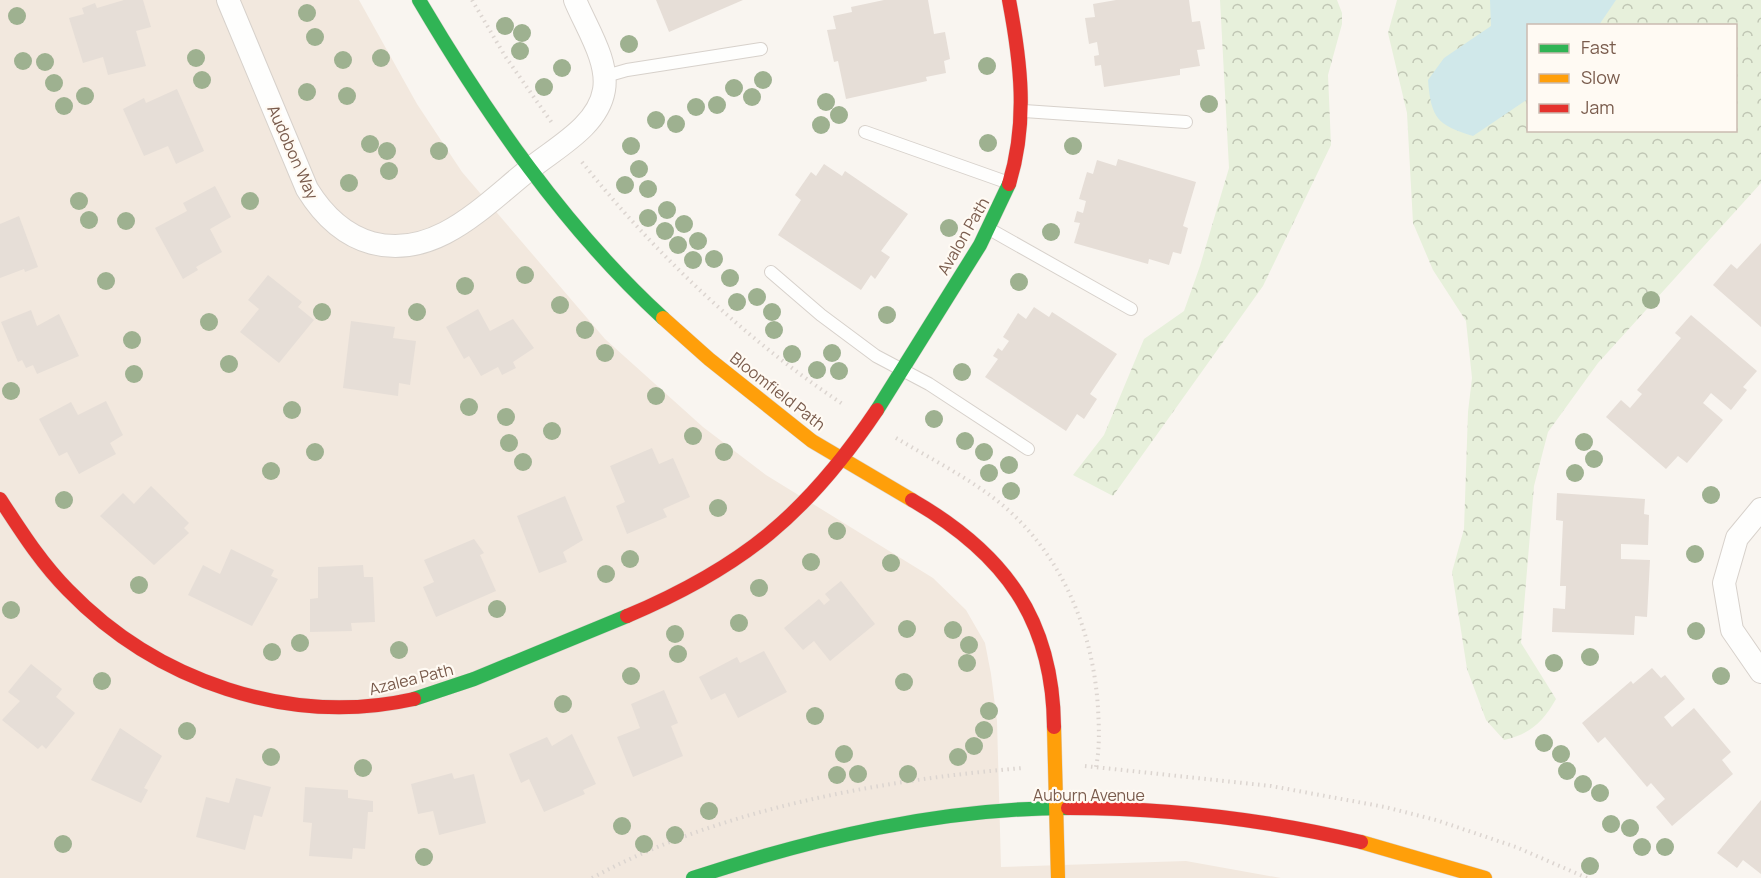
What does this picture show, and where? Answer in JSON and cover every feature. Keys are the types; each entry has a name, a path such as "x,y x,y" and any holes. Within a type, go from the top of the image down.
{"street":[{"name":"Audobon Way","path":"228,0 307,189 320,211 360,240 382,245 410,246 436,238 495,198 590,120 600,106 606,76"},
{"name":"Bloomfield Path","path":"419,0 481,101 529,169 599,252 671,324 759,400 841,460 966,534 991,555 1009,577 1036,627 1047,660 1053,700 1058,878"},
{"path":"575,0 606,76"},
{"name":"Avalon Path","path":"841,460 869,422 900,369 990,230 1010,184 1017,159 1023,111 1021,66 1009,0"},
{"name":"Azalea Path","path":"0,500 45,563 80,602 110,627 154,657 194,678 236,694 332,710 374,707 457,687 687,590 737,561 777,530 794,515 841,460"},
{"path":"1761,508 1737,538 1724,583 1732,630 1761,672"},
{"name":"Auburn Avenue","path":"693,878 751,859 883,827 1057,808 1189,814 1300,830 1362,842 1485,878"}],"lane":[{"path":"606,76 627,70 761,49"},
{"path":"1023,111 1186,122"},
{"path":"865,132 1010,184"},
{"path":"990,230 1131,309"},
{"path":"771,272 821,315 876,356 929,384 1028,449"}],"path":[{"path":"472,0 505,56 566,141 629,217 699,288 781,360 869,422 971,483 1022,522 1042,548 1075,604 1092,654 1096,676 1100,749 1096,767"}],"shaded area":[{"path":"0,0 359,0 417,104 462,172 605,339 703,427 766,475 933,578 966,610 985,643 991,674 997,721 1001,867 1186,861 1281,878 0,878"}],"green space":[{"path":"1220,0 1337,0 1342,13 1342,24 1328,75 1331,145 1263,286 1113,496 1073,475 1104,435 1144,339 1184,311 1229,168"},
{"path":"1397,0 1761,0 1761,183 1598,363 1548,432 1534,486 1521,643 1556,699 1535,726 1504,740 1486,720 1467,669 1452,572 1464,529 1468,412 1472,378 1466,321 1433,270 1413,223 1407,113 1388,33"}],"water":[{"path":"1490,0 1616,0 1600,24 1527,24 1527,100 1473,136 1451,128 1438,118 1431,103 1428,80 1444,58 1491,26"}],"building":[{"path":"124,0 143,0 151,27 136,31 146,66 108,75 103,57 83,63 69,18 84,14 82,8 95,3 97,8"},
{"path":"656,0 743,0 669,32"},
{"path":"884,0 928,0 934,34 945,32 950,59 944,61 946,73 926,77 927,81 846,99 838,61 834,62 827,30 836,29 833,16 852,12 851,7"},
{"path":"1116,0 1189,0 1192,22 1200,21 1205,49 1197,50 1200,66 1180,69 1180,75 1104,87 1101,65 1095,66 1094,56 1099,55 1097,42 1089,44 1085,18 1095,17 1093,4"},
{"path":"177,89 204,151 176,164 168,146 144,156 123,109 144,98 146,103"},
{"path":"1118,159 1196,182 1183,226 1188,228 1181,254 1173,252 1169,265 1149,259 1148,264 1074,243 1080,223 1074,222 1077,211 1083,213 1086,201 1079,199 1087,172 1093,174 1097,160 1116,166"},
{"path":"824,164 842,176 845,171 908,214 881,251 890,257 875,279 871,275 861,290 778,235 801,200 795,195 811,172 816,176"},
{"path":"215,186 231,217 210,229 222,252 196,267 198,270 183,279 155,228 187,211 183,203"},
{"path":"19,216 38,267 25,272 24,269 0,278 0,224"},
{"path":"1761,243 1761,327 1713,285 1731,264 1737,269"},
{"path":"268,275 302,302 298,307 314,320 279,363 240,332 259,309 248,300"},
{"path":"1034,307 1049,317 1052,312 1117,354 1090,394 1097,399 1084,419 1077,414 1066,431 985,377 998,359 993,356 998,348 1002,351 1009,341 1003,337 1018,313 1026,319"},
{"path":"478,309 490,331 513,319 534,348 513,362 516,368 502,375 498,367 481,376 469,356 464,359 446,327"},
{"path":"31,310 37,326 59,314 79,356 37,374 33,365 26,368 22,360 18,362 1,322"},
{"path":"1691,315 1757,371 1743,387 1747,390 1731,410 1711,393 1703,403 1723,420 1687,463 1678,456 1666,469 1606,417 1621,400 1630,408 1642,394 1637,390 1681,338 1675,333"},
{"path":"351,321 395,327 393,338 416,341 410,385 399,383 398,396 343,388"},
{"path":"106,401 123,435 110,443 116,454 79,474 67,452 59,456 39,419 71,402 78,415"},
{"path":"652,448 659,464 673,458 690,497 663,509 667,517 627,534 616,506 625,502 610,466"},
{"path":"151,486 189,523 184,528 189,533 154,565 100,516 123,493 134,504"},
{"path":"1557,493 1645,499 1644,514 1649,515 1648,545 1621,544 1621,559 1650,560 1647,617 1635,616 1634,635 1552,632 1553,608 1565,609 1566,586 1560,586 1563,521 1556,520"},
{"path":"565,496 583,540 563,552 567,562 539,573 517,516"},
{"path":"474,539 484,553 480,555 496,591 436,617 423,587 434,582 424,560"},
{"path":"231,549 274,570 271,576 278,579 252,626 188,595 203,565 220,574"},
{"path":"363,565 364,577 373,577 375,622 351,623 352,631 310,632 310,599 318,598 318,567"},
{"path":"841,581 875,624 830,661 814,641 803,650 784,628 819,599 824,605 830,600 825,594"},
{"path":"764,651 787,692 738,718 725,693 711,700 699,677 737,657 740,663"},
{"path":"31,664 62,689 56,697 75,713 46,749 42,745 38,749 2,720 20,701 8,692"},
{"path":"1652,668 1661,678 1665,675 1685,699 1664,717 1672,727 1694,708 1731,752 1722,760 1733,774 1672,826 1656,807 1665,799 1651,783 1647,787 1605,737 1598,743 1582,723 1631,681 1633,684"},
{"path":"664,690 678,723 671,726 683,756 633,777 617,737 640,728 631,704"},
{"path":"120,728 162,756 144,788 148,790 141,803 91,780"},
{"path":"572,734 596,784 583,790 585,794 544,812 529,779 521,783 509,754 547,737 552,746"},
{"path":"452,773 454,779 474,774 486,823 439,835 433,811 418,814 411,784"},
{"path":"236,778 271,787 262,817 254,815 245,850 196,837 206,797 229,803"},
{"path":"305,787 348,790 348,798 373,801 373,812 368,812 365,849 353,848 352,859 309,856 312,823 303,822"},
{"path":"1761,800 1761,874 1743,860 1737,868 1717,853"}],"traffic: fast":[{"path":"419,0 472,85 529,168 593,246 663,318"},
{"path":"877,410 980,245 1009,184"},
{"path":"414,699 474,679 627,616"},
{"path":"693,878 785,850 878,828 972,813 1068,808"}],"traffic: slow":[{"path":"663,318 709,359 812,441 912,500"},
{"path":"1054,727 1058,878"},
{"path":"1361,842 1485,878"}],"traffic: jam":[{"path":"1009,0 1017,47 1021,92 1019,138 1009,184"},
{"path":"627,616 705,578 739,557 769,534 825,479 877,410"},
{"path":"0,499 40,558 68,590 103,622 142,649 183,672 227,689 273,701 320,707 367,706 414,699"},
{"path":"912,500 973,543 997,567 1017,593 1033,622 1044,653 1051,688 1054,727"},
{"path":"1068,808 1142,810 1216,816 1289,827 1361,842"}]}
